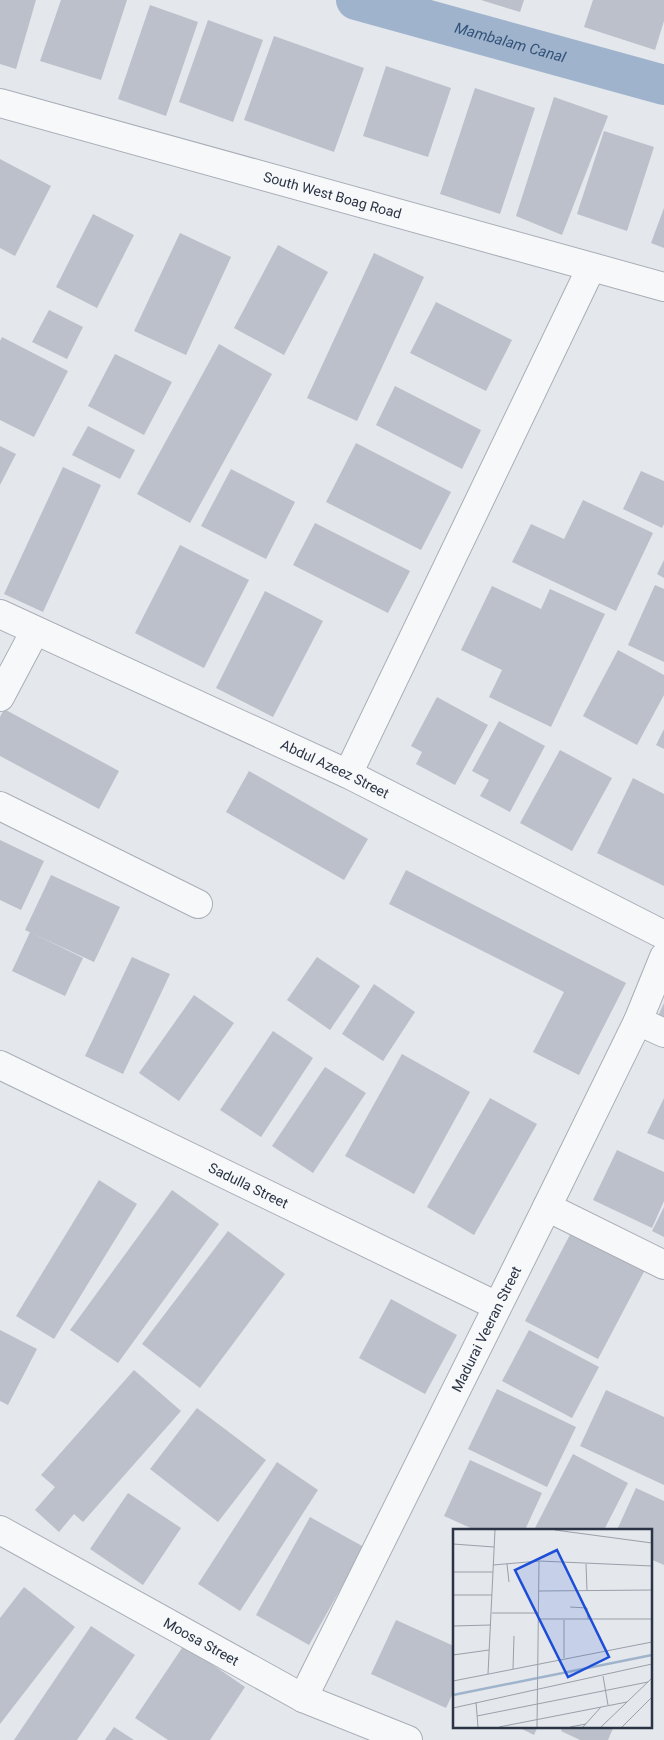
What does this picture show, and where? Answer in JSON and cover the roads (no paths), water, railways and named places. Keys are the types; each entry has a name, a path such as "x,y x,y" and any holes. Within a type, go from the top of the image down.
{"street":[{"name":"South West Boag Road","path":"0,103 664,287"},
{"path":"348,774 591,268"},
{"name":"Abdul Azeez Street","path":"0,614 348,774 664,935"},
{"path":"0,697 35,631"},
{"path":"0,806 198,904"},
{"name":"Madurai Veeran Street","path":"303,1698 548,1207 638,1021 664,957"},
{"path":"638,1021 664,1033"},
{"name":"Sadulla Street","path":"0,1065 497,1306"},
{"path":"548,1207 664,1265"},
{"name":"Moosa Street","path":"0,1530 303,1698 408,1740"}],"waterway":[{"name":"Mambalam Canal","path":"356,0 664,85"}]}
